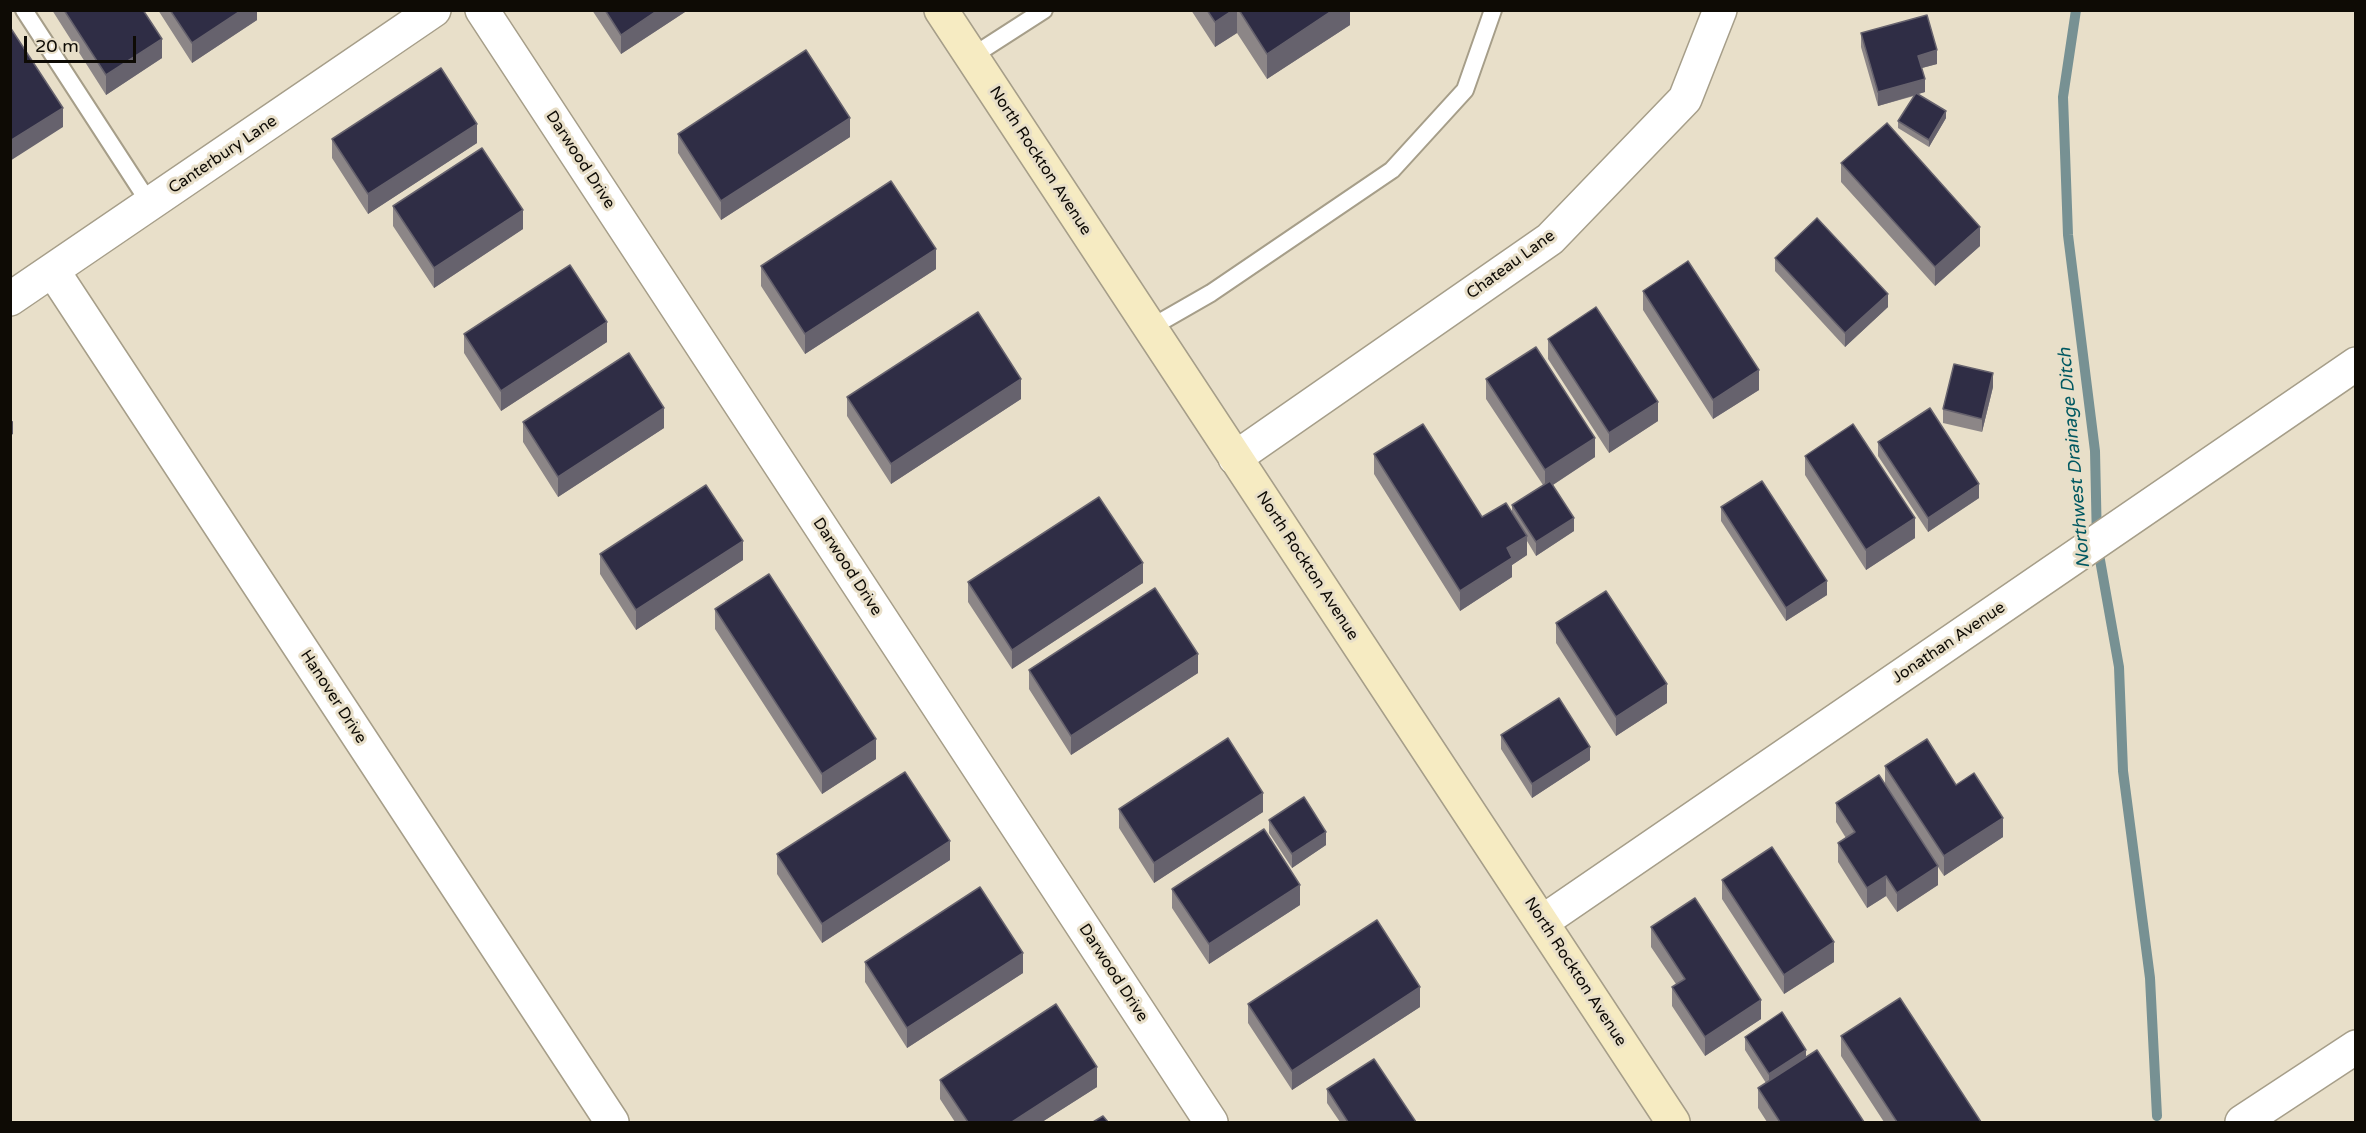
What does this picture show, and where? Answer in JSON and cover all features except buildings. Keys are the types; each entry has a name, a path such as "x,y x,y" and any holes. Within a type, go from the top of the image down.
{"main road":[{"name":"North Rockton Avenue","path":"941,10 1673,1122"}],"street":[{"name":"Canterbury Lane","path":"10,299 434,10"},
{"name":"Darwood Drive","path":"482,10 1212,1122"},
{"name":"Chateau Lane","path":"1235,458 1550,239 1684,99 1720,10"},
{"name":"Hanover Drive","path":"53,271 612,1122"},
{"name":"Jonathan Avenue","path":"1542,922 2355,364"},
{"path":"2242,1122 2355,1047"}],"lane":[{"path":"24,10 150,204"},
{"path":"971,57 1044,10"},
{"path":"1150,328 1211,292 1392,170 1465,90 1493,10"}],"waterway":[{"name":"Northwest Drainage Ditch","path":"2076,10 2063,97 2068,235 2095,451 2097,543 2119,667 2123,771 2150,978 2157,1116"}]}
